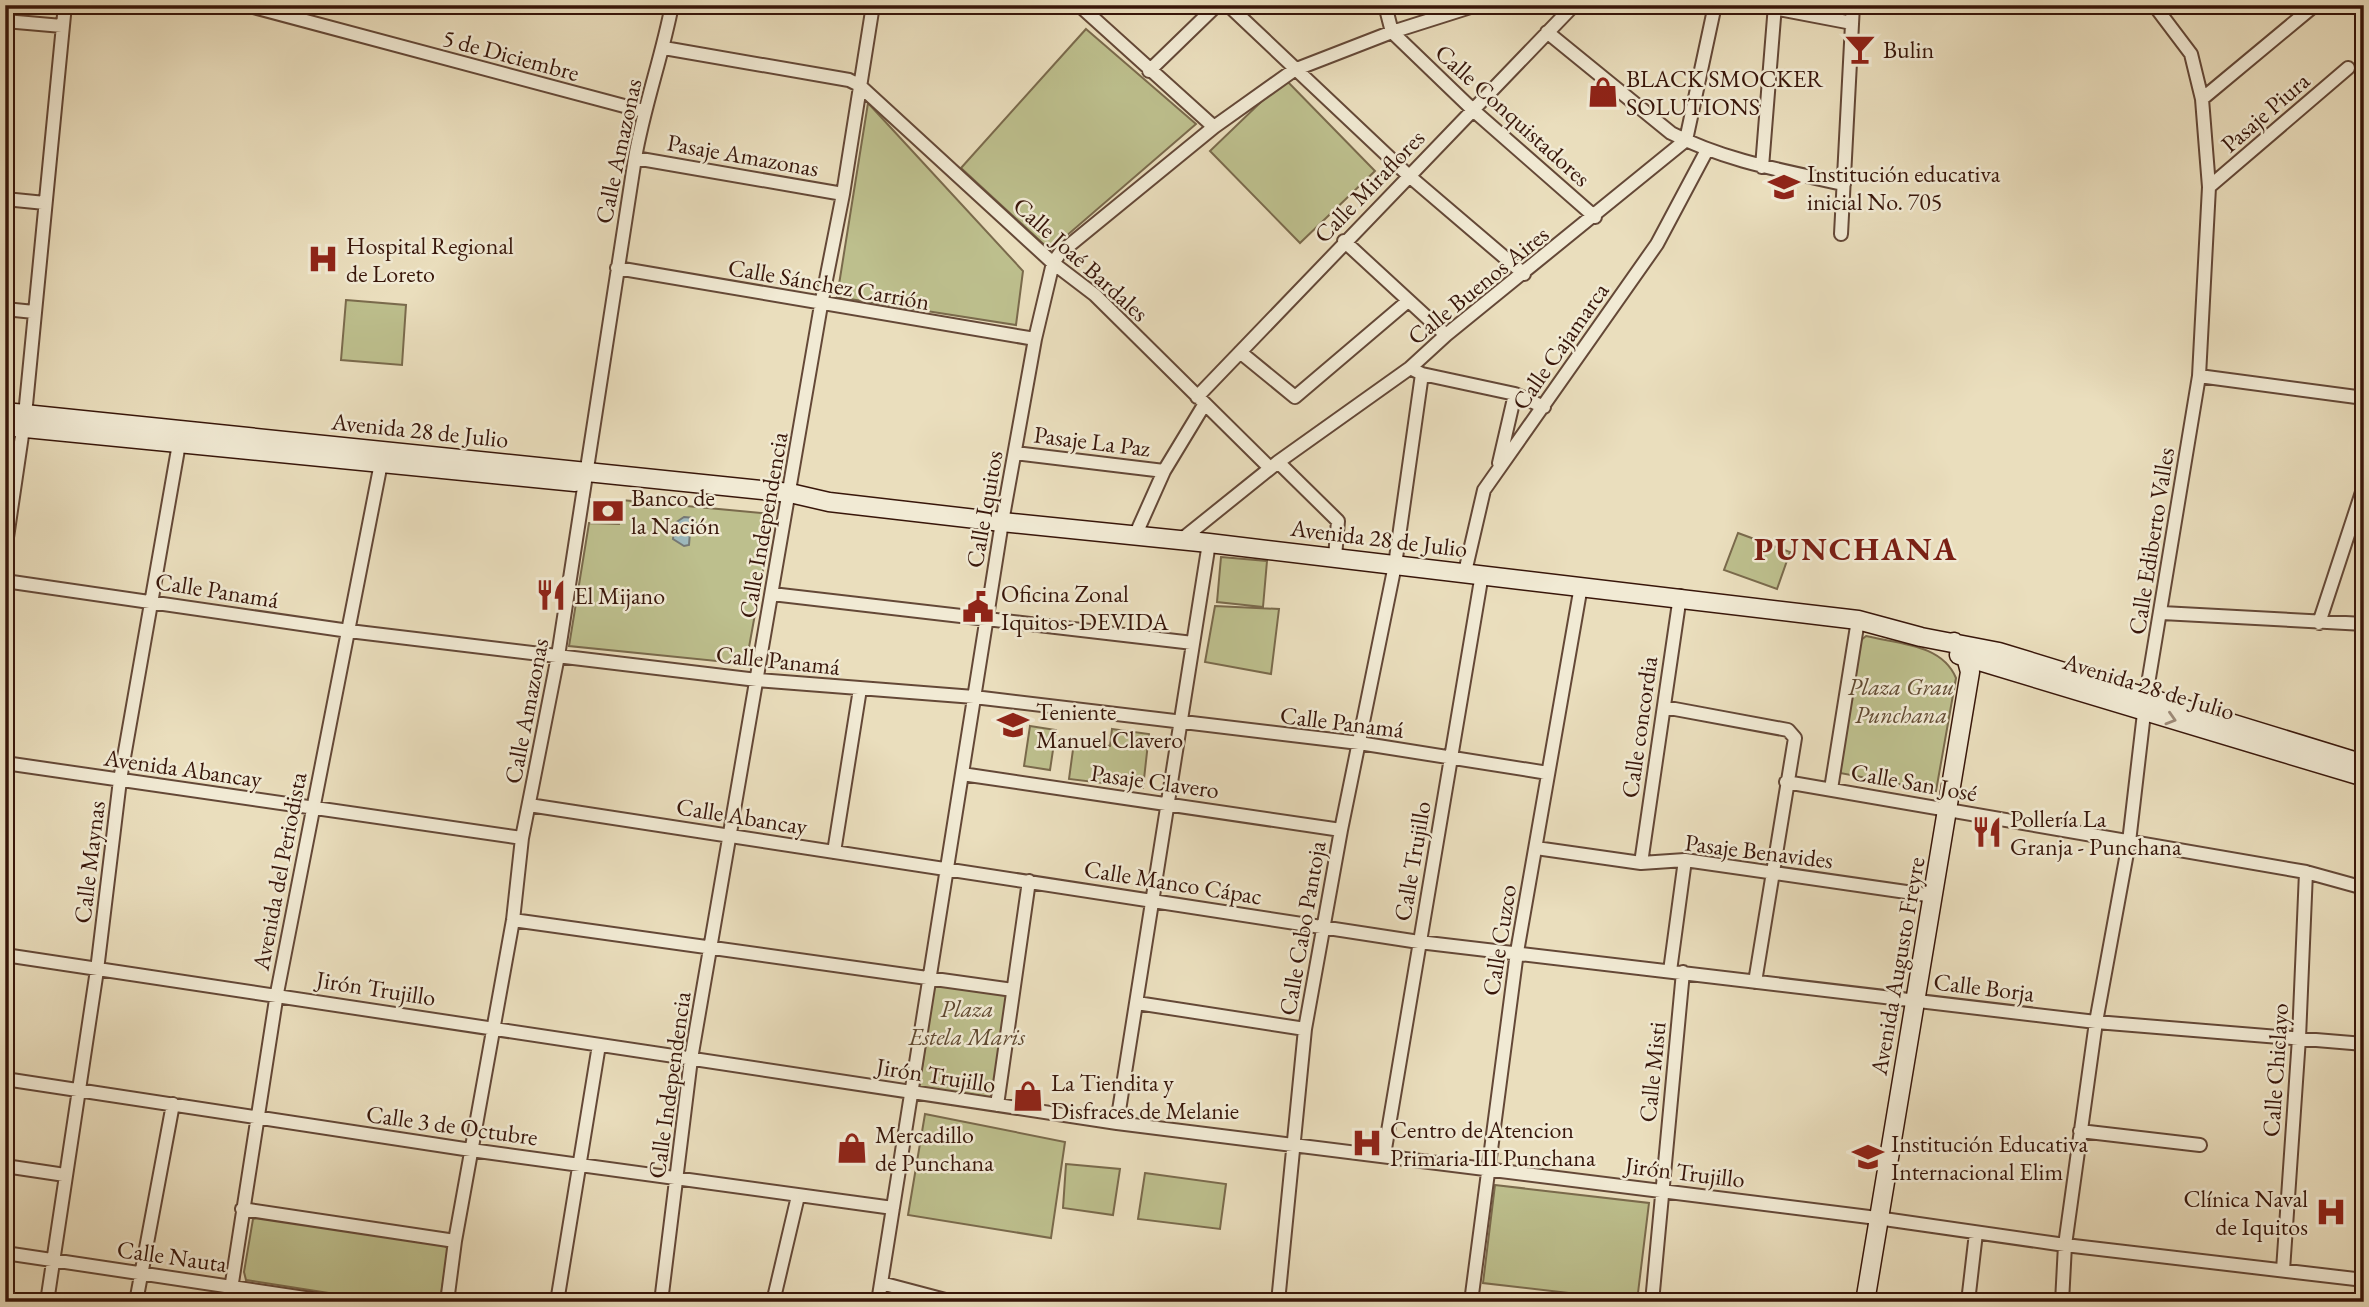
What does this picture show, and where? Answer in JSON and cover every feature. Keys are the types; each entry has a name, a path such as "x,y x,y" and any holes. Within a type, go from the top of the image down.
{"main road":[{"name":"Avenida 28 de Julio","path":"5,412 18,423 181,436 829,502 1680,596 1858,620 1921,637 2000,652 2364,777"},
{"name":"Avenida 28 de Julio","path":"1921,637 1937,648 1966,657 2364,764"},
{"path":"1954,642 1966,657"},
{"name":"Avenida Augusto Freyre","path":"1866,1302 1877,1218 1949,810 1970,672 1966,657"}],"street":[{"path":"5,551 18,423 34,312 65,5"},
{"name":"Calle Amazonas","path":"447,1302 455,1241 513,920 522,838 558,656 643,111 664,48 672,5"},
{"name":"Calle Independencia","path":"661,1302 691,1059 821,305 843,194 873,5"},
{"path":"1079,5 1213,127"},
{"path":"1149,71 1217,5"},
{"path":"1228,5 1408,175 1524,274"},
{"path":"1385,5 1392,32"},
{"path":"1053,263 1060,254 1213,127 1294,70 1392,32 1477,5"},
{"name":"Calle Miraflores","path":"1135,536 1200,401 1240,352 1574,5"},
{"path":"1686,141 1715,5"},
{"path":"1758,5 1852,23"},
{"path":"1841,234 1853,5"},
{"name":"Calle Ediberto Valles","path":"2062,1302 2065,1245 2096,1022 2129,842 2146,704 2199,376 2209,187 2202,99 2191,54 2154,5"},
{"path":"2202,99 2315,5"},
{"name":"5 de Diciembre","path":"255,7 643,111"},
{"path":"1762,167 1775,7"},
{"path":"5,20 62,26"},
{"name":"Calle Conquistadores","path":"1392,32 1473,110 1595,218"},
{"path":"1547,32 1671,133 1686,141 1762,167 1843,184"},
{"path":"664,48 849,80 859,85"},
{"name":"Pasaje Piura","path":"2209,187 2348,68"},
{"name":"Calle Joaé Bardales","path":"859,85 1053,263 1095,295 1200,401 1338,521 1335,557"},
{"name":"Calle Buenos Aires","path":"1181,540 1274,465 1416,371 1446,335 1595,218 1686,141"},
{"name":"Calle Cajamarca","path":"1473,573 1484,490 1657,244 1707,150"},
{"name":"Pasaje Amazonas","path":"635,158 843,194"},
{"path":"5,199 45,203"},
{"path":"1344,242 1446,335"},
{"name":"Calle Iquitos","path":"878,1302 1002,523 1035,339 1053,263"},
{"name":"Calle Sánchez Carrión","path":"617,268 821,305 1035,339"},
{"path":"1240,352 1295,397 1408,301"},
{"path":"5,309 34,312"},
{"path":"1416,371 1515,394 1544,407"},
{"name":"Calle Cabo Pantoja","path":"1278,1302 1305,1029 1322,927 1395,565 1416,371"},
{"path":"2199,376 2364,398"},
{"path":"1498,467 1515,394"},
{"name":"Calle Maynas","path":"47,1302 97,970 121,780 149,600 181,436"},
{"name":"Pasaje La Paz","path":"1015,453 1164,471"},
{"name":"Avenida del Periodista","path":"229,1302 277,993 383,457"},
{"path":"2319,623 2364,486"},
{"path":"1117,1123 1209,543"},
{"name":"Calle Trujillo","path":"1384,1155 1451,757 1473,573"},
{"name":"Calle Panamá","path":"5,581 349,631 757,680 974,697 1181,724 1359,743 1548,772"},
{"name":"Calle Cuzco","path":"1471,1302 1517,952 1581,586"},
{"path":"772,594 1194,643"},
{"name":"Calle concordia","path":"1641,863 1680,596"},
{"path":"2162,613 2364,624"},
{"path":"1831,789 1858,620"},
{"path":"834,852 860,688"},
{"path":"1664,707 1788,730 1795,738 1755,982"},
{"name":"Avenida Abancay","path":"5,763 522,838"},
{"name":"Pasaje Clavero","path":"962,774 1341,830"},
{"name":"Calle San José","path":"1786,782 2306,872 2364,888"},
{"name":"Calle Abancay","path":"529,805 947,869"},
{"name":"Pasaje Benavides","path":"1536,848 1641,863 1685,860 1934,895"},
{"name":"Calle Misti","path":"1652,1302 1685,860"},
{"name":"Calle Manco Cápac","path":"947,869 1419,942 1517,952"},
{"name":"Calle Chiclayo","path":"2283,1270 2299,1038 2306,872"},
{"path":"997,1105 1029,881"},
{"path":"513,920 1013,990"},
{"name":"Calle Borja","path":"1517,952 2096,1022 2364,1044"},
{"name":"Jirón Trujillo","path":"5,954 97,970 277,993 599,1045 1117,1123 1877,1218 2065,1245 2364,1280"},
{"path":"1137,1003 1305,1029"},
{"path":"557,1302 599,1045"},
{"name":"Calle 3 de Octubre","path":"5,1079 471,1150 893,1208"},
{"path":"136,1302 173,1104"},
{"path":"2080,1131 2200,1145"},
{"path":"5,1166 65,1175"},
{"path":"773,1302 798,1196"},
{"path":"242,1209 455,1241"},
{"path":"1968,1302 1976,1233"},
{"name":"Calle Nauta","path":"5,1253 332,1302"},
{"path":"881,1283 953,1302"}],"green space":[{"path":"1086,29 1196,124 1050,250 961,168"},
{"path":"1285,79 1375,171 1300,243 1210,151"},
{"path":"868,103 1023,271 1016,325 837,297"},
{"path":"346,300 406,305 402,365 341,360"},
{"path":"621,500 773,514 746,664 569,646 589,523 619,524"},
{"path":"1738,533 1790,552 1777,589 1724,570"},
{"path":"1221,557 1267,561 1263,607 1217,602"},
{"path":"1215,606 1279,609 1271,674 1205,662"},
{"name":"Plaza Grau Punchana","path":"1866,636 1930,652 1941,658 1956,678 1936,791 1840,773 1860,641"},
{"path":"1030,726 1056,730 1050,770 1024,766"},
{"path":"1112,729 1149,734 1143,788 1069,779 1074,742 1110,746"},
{"name":"Plaza Estela Maris","path":"935,979 1011,986 993,1099 919,1088"},
{"path":"925,1114 1065,1142 1051,1238 908,1215"},
{"path":"1066,1164 1120,1169 1113,1215 1063,1208"},
{"path":"1145,1173 1226,1184 1220,1229 1138,1219"},
{"path":"1495,1185 1649,1203 1637,1301 1483,1283"},
{"path":"263,1216 442,1243 448,1249 440,1302 386,1302 246,1280 244,1272 253,1219"}],"water":[{"path":"684,517 694,518 696,524 690,532 689,545 684,546 673,539 675,523"}],"place":[{"name":"Bulin","path":"1860,49"},
{"name":"BLACK SMOCKER SOLUTIONS","path":"1603,92"},
{"name":"Institución educativa inicial No. 705","path":"1784,187"},
{"name":"Hospital Regional de Loreto","path":"323,259"},
{"name":"Banco de la Nación","path":"608,511"},
{"name":"El Mijano","path":"551,595"},
{"name":"Oficina Zonal Iquitos- DEVIDA","path":"978,607"},
{"name":"Teniente Manuel Clavero","path":"1013,725"},
{"name":"Pollería La Granja - Punchana","path":"1987,832"},
{"name":"La Tiendita y Disfraces de Melanie","path":"1028,1096"},
{"name":"Centro de Atencion Primaria III Punchana","path":"1367,1143"},
{"name":"Mercadillo de Punchana","path":"852,1148"},
{"name":"Institución Educativa Internacional Elim","path":"1868,1157"},
{"name":"Clínica Naval de Iquitos","path":"2331,1212"}],"district":[{"name":"PUNCHANA","path":"1856,549"}]}
